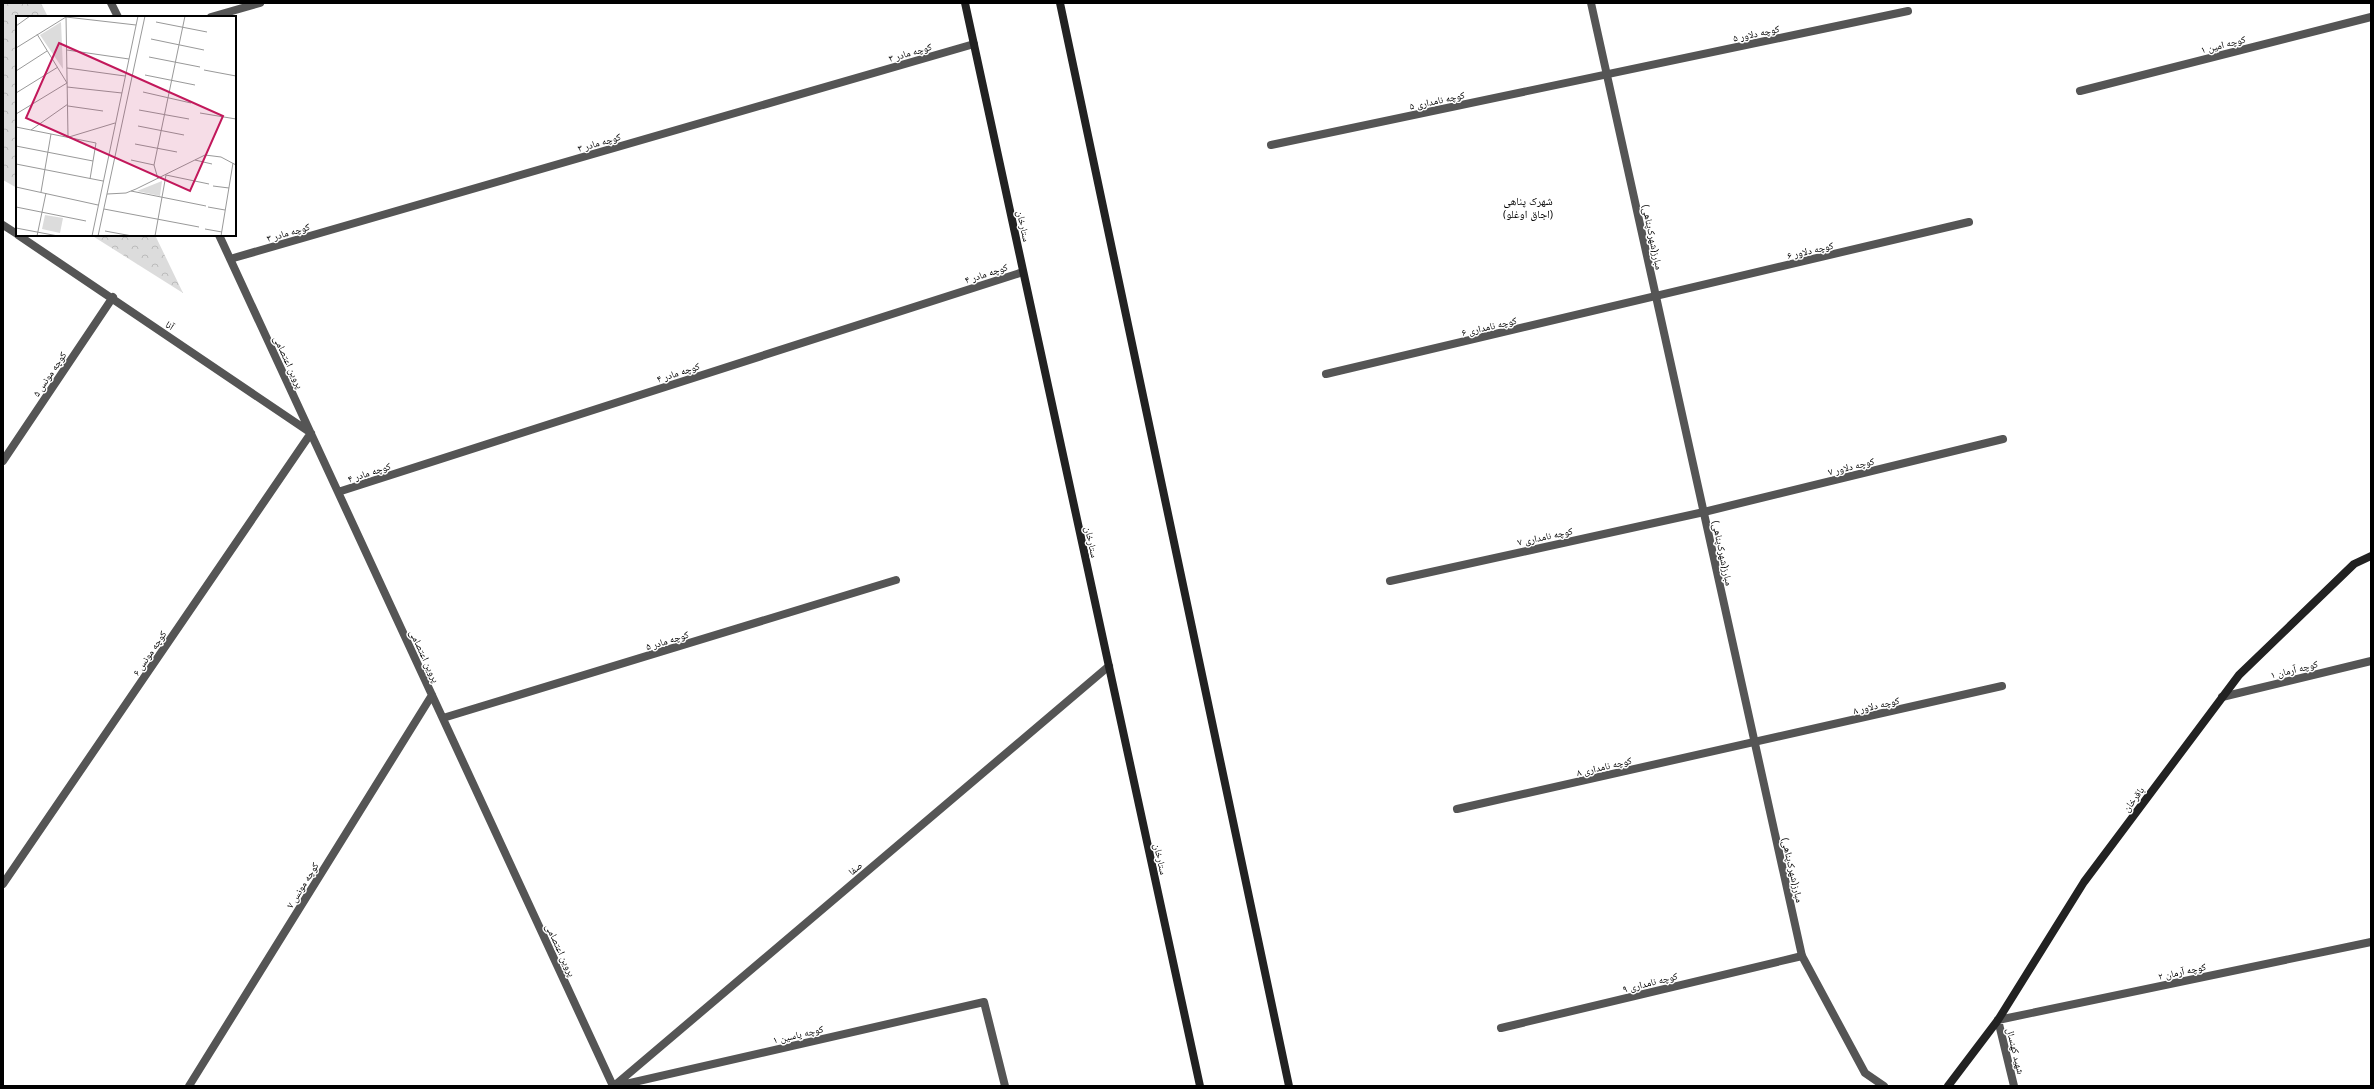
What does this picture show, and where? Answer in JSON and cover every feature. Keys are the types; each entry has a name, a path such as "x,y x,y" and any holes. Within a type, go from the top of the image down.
{"main road":[{"name":"ستارخان","path":"965,3 1200,1086"},
{"path":"1060,3 1289,1086"},
{"name":"باقرخان","path":"1948,1086 1998,1020 2084,882 2239,674 2354,564 2371,556"}],"street":[{"path":"111,3 118,16"},
{"path":"214,16 260,3"},
{"name":"مبارز(شهرک‌پناهی)","path":"1591,3 1802,956 1865,1073 1884,1086"},
{"name":"کوچه دلاور ۵","path":"1607,75 1908,11"},
{"name":"کوچه امین ۱","path":"2080,91 2371,17"},
{"name":"کوچه مادر ۳","path":"230,259 974,44"},
{"name":"کوچه نامداری ۵","path":"1272,145 1607,75"},
{"name":"کوچه دلاور ۶","path":"1656,296 1969,222"},
{"name":"آنا","path":"3,225 16,234"},
{"name":"آنا","path":"19,236 113,297 311,433"},
{"name":"پروین اعتصامی","path":"219,236 615,1086"},
{"name":"کوچه مادر ۴","path":"338,492 1023,272"},
{"name":"کوچه نامداری ۶","path":"1326,374 1656,296"},
{"name":"کوچه مونس ۵","path":"3,461 113,297"},
{"name":"کوچه مونس ۶","path":"3,884 311,433"},
{"name":"کوچه دلاور ۷","path":"1704,512 2003,439"},
{"name":"کوچه نامداری ۷","path":"1390,581 1704,512"},
{"name":"کوچه مادر ۵","path":"443,718 896,580"},
{"name":"کوچه آرمان ۱","path":"2222,697 2371,661"},
{"name":"صفا","path":"615,1086 1109,666"},
{"name":"کوچه دلاور ۸","path":"1755,743 2002,686"},
{"name":"کوچه مونس ۷","path":"188,1086 432,695"},
{"name":"کوچه نامداری ۸","path":"1457,809 1755,743"},
{"name":"کوچه آرمان ۲","path":"1998,1020 2371,942"},
{"name":"کوچه نامداری ۹","path":"1502,1028 1802,956"},
{"name":"کوچه یاسین ۱","path":"615,1086 984,1002 1005,1086"},
{"name":"شهید کهنسال","path":"1998,1020 2014,1086"}],"green space":[{"path":"3,3 41,3 48,16 16,16 16,187 3,180"},
{"path":"93,236 155,236 183,293"}],"district":[{"name":"شهرک پناهی (اجاق اوغلو)","path":"1528,206"}]}
